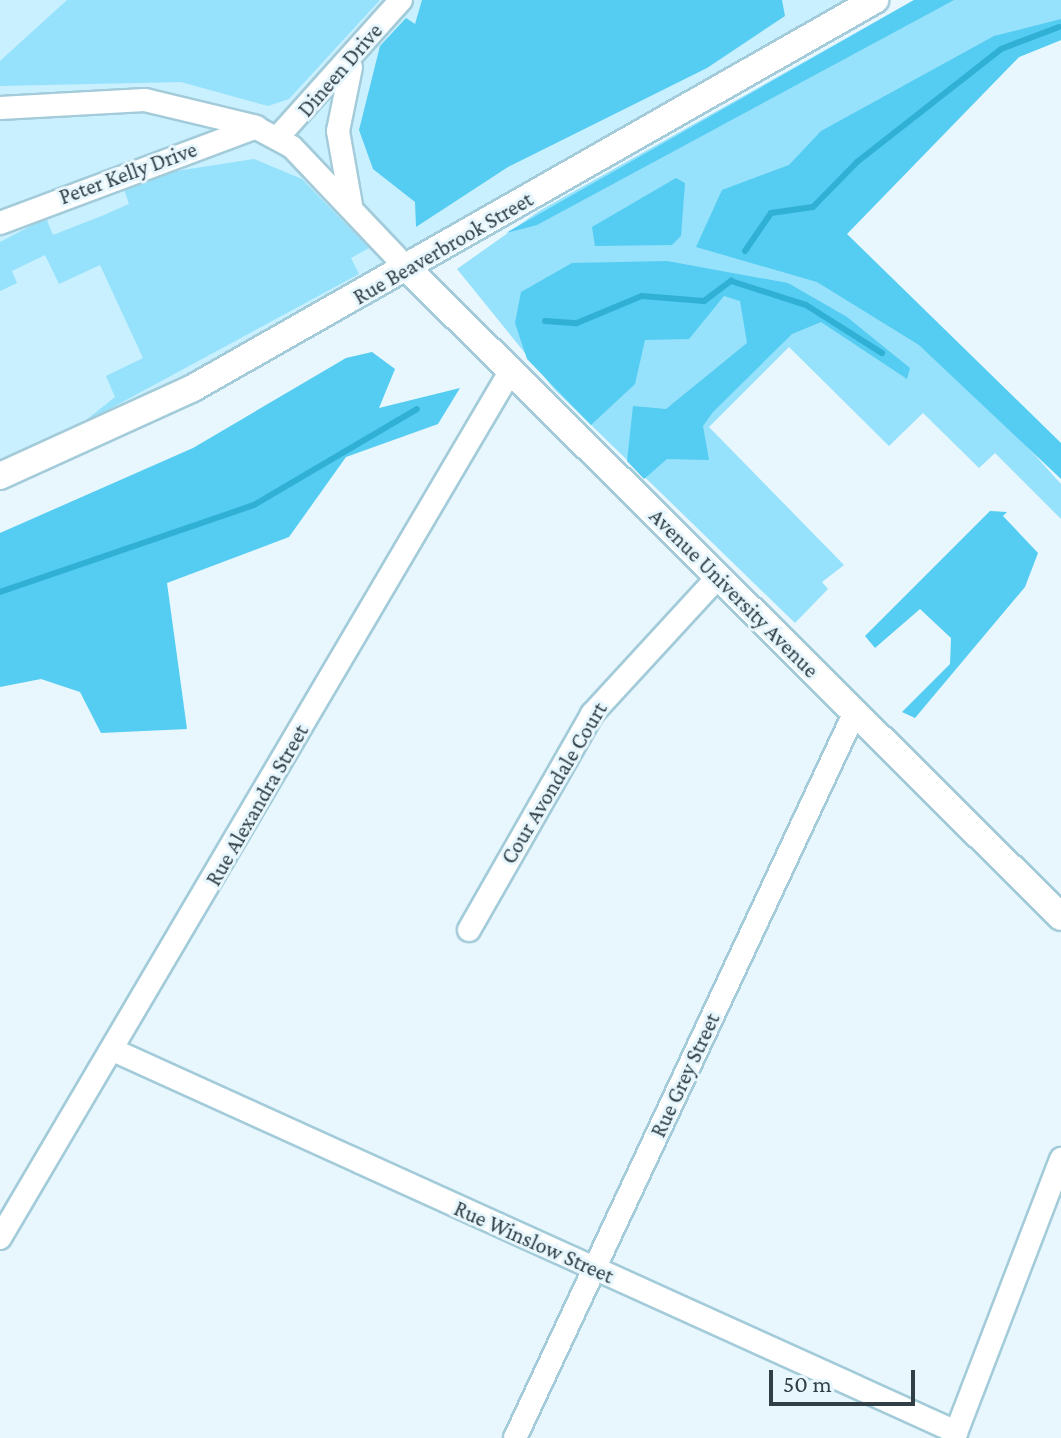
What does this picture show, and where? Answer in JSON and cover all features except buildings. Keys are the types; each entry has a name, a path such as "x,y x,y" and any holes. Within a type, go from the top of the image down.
{"street":[{"name":"Dineen Drive","path":"267,132 361,45 401,0"},
{"name":"Rue Beaverbrook Street","path":"0,476 193,388 875,0"},
{"path":"351,206 339,103 361,45"},
{"path":"0,108 145,100 267,132 351,206 407,268"},
{"name":"Peter Kelly Drive","path":"0,223 267,132"},
{"name":"Avenue University Avenue","path":"407,268 1061,917"},
{"name":"Rue Alexandra Street","path":"0,1238 511,370"},
{"name":"Cour Avondale Court","path":"469,930 592,714 718,577"},
{"name":"Rue Grey Street","path":"515,1438 855,712"},
{"name":"Rue Winslow Street","path":"113,1050 955,1435"},
{"path":"955,1435 1061,1159"}],"shaded area":[{"path":"0,0 875,0 487,221 0,476"},
{"path":"67,0 380,0 289,99 268,106 181,82 0,86 0,61"},
{"path":"422,0 782,0 785,16 707,68 508,167 416,227 415,202 373,169 359,130 380,46 406,18 415,24"},
{"path":"914,0 1061,0 1061,40 1019,57 835,233 1061,484 1061,519 995,453 979,468 923,413 889,446 789,347 709,427 844,565 822,582 828,589 795,623 554,389 457,269 539,211"},
{"path":"914,0 954,0 537,225 506,233"},
{"path":"1061,19 1061,40 1019,57 847,234 1061,443 1061,479 919,345 817,282 696,247 722,190 789,165 821,131 994,36"},
{"path":"254,159 302,179 369,248 351,258 359,274 80,425 115,397 106,376 143,358 100,265 59,284 45,255 12,271 17,283 0,291 0,242 46,218 53,235 104,215 129,204 124,189 170,172"},
{"path":"676,178 685,183 681,236 672,245 595,246 592,227"},
{"path":"667,261 788,283 847,317 910,368 907,379 821,322 792,334 713,412 703,426 709,460 667,459 644,479 627,461 633,406 666,409 747,343 740,301 724,296 689,339 645,340 635,384 591,425 527,359 515,323 521,292 572,263"},
{"path":"372,352 395,369 379,408 460,388 438,424 346,457 289,537 167,583 187,729 101,733 80,692 41,679 0,687 0,533 193,448 346,358"},
{"path":"990,511 1007,512 1003,516 1038,553 1025,587 915,718 902,712 950,664 951,638 920,609 875,648 865,636"}],"waterway":[{"path":"745,251 771,213 813,207 857,162 1001,49 1059,27"},
{"path":"545,321 577,323 642,296 704,301 731,281 806,305 882,353"},
{"path":"0,592 254,505 417,409"}]}
